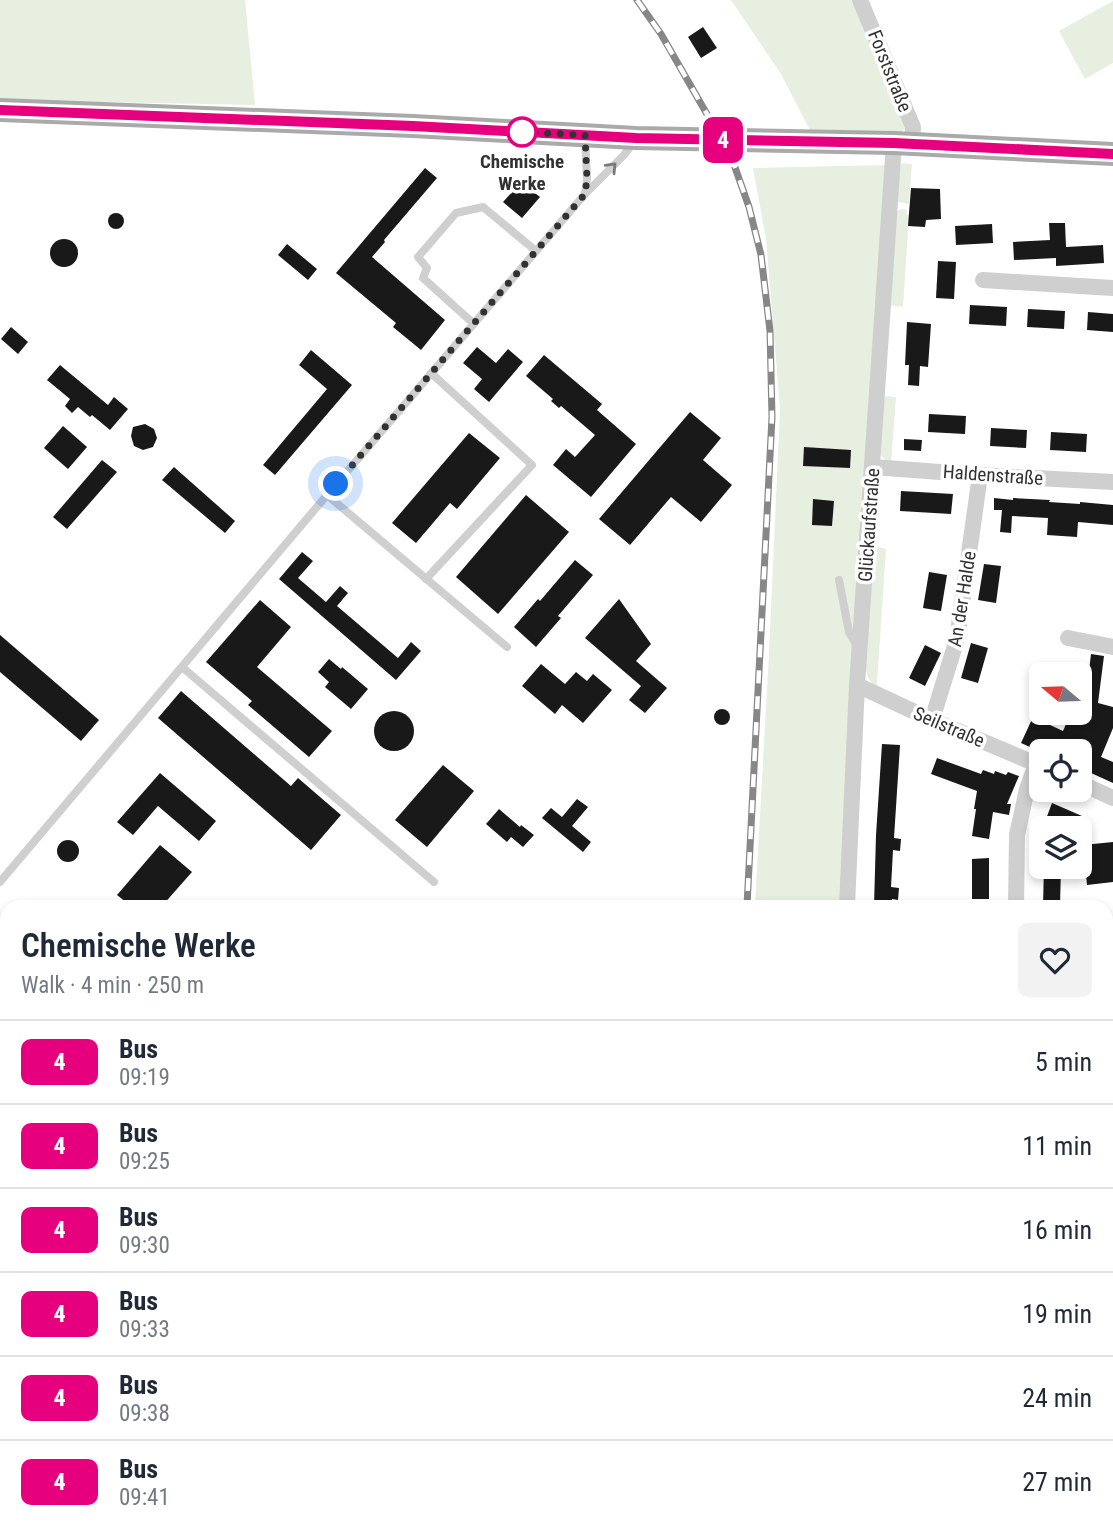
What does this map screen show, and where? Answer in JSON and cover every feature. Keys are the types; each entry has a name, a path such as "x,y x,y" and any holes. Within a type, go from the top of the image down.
{"main road":[{"path":"0,110 413,126 636,138 903,143 1113,154"}],"street":[{"name":"Forststraße","path":"860,0 913,127 903,143"},
{"name":"Glückaufstraße","path":"847,900 857,685 873,467 903,143"},
{"path":"983,280 1113,288"},
{"name":"Haldenstraße","path":"873,467 1113,482"},
{"name":"An der Halde","path":"932,720 957,639 981,475"},
{"path":"1068,638 1113,647"},
{"name":"Seilstraße","path":"857,685 1029,761"},
{"path":"1016,900 1017,835 1029,785"},
{"path":"1092,788 1113,798"}],"lane":[{"path":"585,135 585,194"},
{"path":"0,882 431,373 585,194 624,155 636,138"},
{"path":"474,324 423,278 427,268 418,257 456,213 483,207 536,251"},
{"path":"426,579 532,465 431,373"},
{"path":"327,495 508,647"},
{"path":"839,580 849,632 860,652"},
{"path":"182,667 434,882"}],"green space":[{"path":"0,0 245,0 255,105 0,100"},
{"path":"731,0 852,0 905,129 901,133 812,134 781,74"},
{"path":"1113,1 1113,63 1085,79 1059,31"},
{"path":"902,163 912,164 908,204 895,201"},
{"path":"886,165 840,900 755,900 780,409 766,238 753,168"},
{"path":"901,209 907,210 909,215 903,307 888,305 894,214"},
{"path":"883,396 896,397 891,463 880,454"},
{"path":"873,546 886,549 877,685 873,685 865,668"}],"building":[{"path":"703,27 717,48 701,58 688,37"},
{"path":"425,168 437,178 372,257 445,320 421,350 393,327 396,323 336,273"},
{"path":"521,182 540,197 522,218 503,202"},
{"path":"911,188 940,189 941,219 926,220 925,227 908,226"},
{"path":"116,213 122,215 122,227 116,229 110,227 108,221 110,215"},
{"path":"1049,223 1065,223 1066,247 1103,245 1104,263 1056,266 1056,258 1014,260 1013,242 1050,240"},
{"path":"992,224 993,243 956,245 955,226"},
{"path":"64,239 74,243 78,253 74,263 64,267 54,263 50,253 54,243"},
{"path":"287,244 317,269 308,280 278,255"},
{"path":"938,261 956,262 954,299 936,298"},
{"path":"970,305 1007,307 1006,326 969,324"},
{"path":"1028,309 1065,311 1064,329 1027,327"},
{"path":"1088,312 1113,314 1113,332 1087,330"},
{"path":"907,322 931,324 928,367 920,366 919,386 908,385 909,365 905,365"},
{"path":"11,327 28,342 18,354 1,339"},
{"path":"477,347 496,363 508,349 523,362 489,402 474,389 482,379 463,363"},
{"path":"311,350 352,385 275,475 263,465 327,389 299,365"},
{"path":"544,355 602,404 597,410 636,444 591,497 553,465 566,449 575,457 595,435 561,406 559,408 551,401 553,399 526,376"},
{"path":"60,365 108,405 114,397 128,409 110,430 78,407 72,413 65,406 70,399 47,380"},
{"path":"690,412 721,438 703,460 732,485 701,522 671,497 630,545 599,519"},
{"path":"929,414 966,416 965,434 928,432"},
{"path":"145,424 154,429 157,438 153,447 143,450 134,446 131,436 133,427"},
{"path":"63,426 87,447 68,469 44,448"},
{"path":"991,428 1027,430 1026,448 990,446"},
{"path":"1051,432 1087,434 1086,452 1050,450"},
{"path":"469,433 500,458 457,509 450,503 416,543 392,523"},
{"path":"904,439 922,440 921,451 904,450"},
{"path":"804,447 851,450 850,468 803,466"},
{"path":"102,460 117,472 67,529 53,517"},
{"path":"174,467 235,521 225,533 162,480"},
{"path":"901,491 953,494 951,514 900,511"},
{"path":"526,495 569,532 498,614 456,577"},
{"path":"994,498 1113,505 1113,525 1078,522 1077,537 1047,535 1048,518 1012,516 1011,533 1000,532 1002,510 994,510"},
{"path":"813,499 834,501 832,526 812,525"},
{"path":"302,552 313,561 298,578 326,602 340,586 348,593 337,606 398,658 411,642 421,651 396,680 279,579"},
{"path":"575,560 593,575 536,647 514,627"},
{"path":"984,564 1001,566 996,603 978,600"},
{"path":"929,572 947,575 941,611 923,608"},
{"path":"619,599 651,644 636,661 667,688 645,713 629,700 641,686 585,638"},
{"path":"260,600 291,627 257,667 332,731 309,757 248,705 252,701 206,662"},
{"path":"0,635 99,720 81,741 0,672"},
{"path":"971,643 988,648 978,683 961,678"},
{"path":"925,645 941,653 925,686 909,678"},
{"path":"1091,654 1104,656 1098,703 1113,707 1113,728 1101,757 1113,762 1113,783 1092,773 1092,739 1029,739 1029,747 1021,743 1029,725 1050,725 1063,731 1066,725 1092,725"},
{"path":"329,659 368,689 351,709 325,687 329,682 318,672"},
{"path":"541,664 565,684 576,672 587,681 593,674 612,690 583,723 562,705 555,714 522,686"},
{"path":"181,691 291,786 298,778 341,815 311,850 158,718"},
{"path":"719,709 725,709 730,717 728,723 719,725 714,720 714,714"},
{"path":"394,711 408,717 414,731 408,745 394,751 380,745 374,731 380,717"},
{"path":"882,744 900,745 894,838 901,839 900,851 893,850 891,887 899,888 898,900 874,900"},
{"path":"937,758 981,774 983,770 1006,775 1008,772 1019,776 1007,804 1011,804 1009,815 993,812 989,839 972,836 977,791 931,774"},
{"path":"443,765 474,791 427,847 395,820"},
{"path":"160,773 216,821 199,841 158,806 133,835 117,822"},
{"path":"577,799 588,807 572,826 591,842 583,852 542,818 551,808 562,817"},
{"path":"1052,803 1082,816 1047,816"},
{"path":"499,809 534,835 523,847 511,837 507,842 486,824"},
{"path":"68,840 76,843 79,851 76,859 68,862 60,859 57,851 60,843"},
{"path":"1113,842 1113,882 1087,885 1086,879 1092,879 1092,844"},
{"path":"160,845 192,872 167,900 123,900 117,895"},
{"path":"989,858 989,899 972,899 972,859"},
{"path":"1044,879 1061,879 1060,900 1043,900"}],"railway":[{"path":"637,0 661,34 731,156 749,207 761,255 770,331 772,417 747,900"}],"bus line":[{"name":"4","path":"0,110 413,126 636,138 894,143 1113,154"}],"place":[{"name":"Chemische Werke","path":"522,132"}],"route":[{"path":"336,484 585,194 585,135 522,132"}]}
